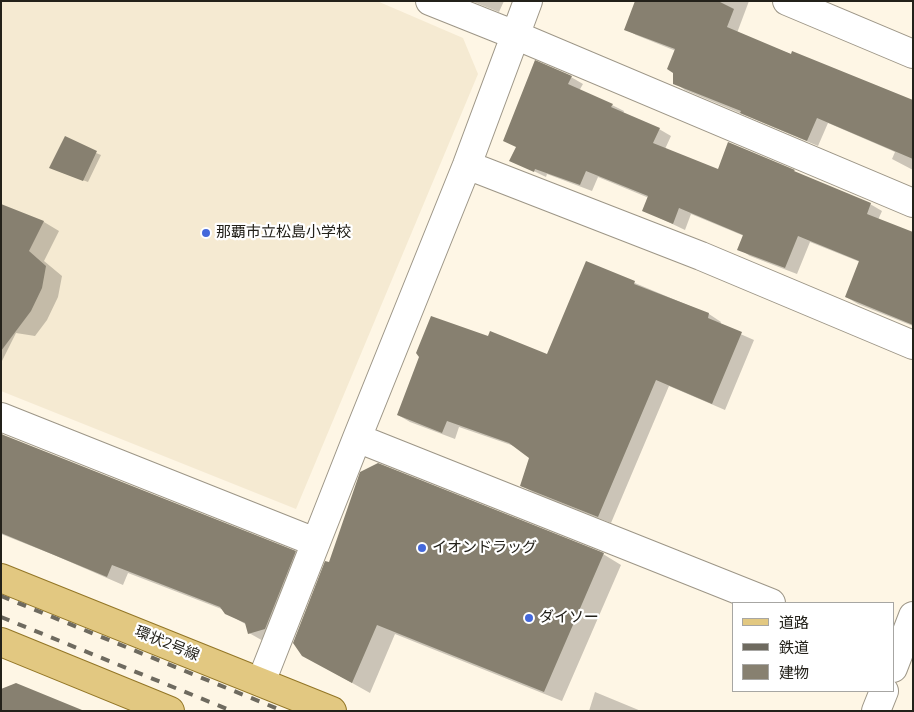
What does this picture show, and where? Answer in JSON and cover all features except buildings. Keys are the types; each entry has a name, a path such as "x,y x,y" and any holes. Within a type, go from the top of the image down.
{"main road":[{"name":"環状2号線","path":"1,578 332,711"},
{"path":"3,649 170,711"}],"street":[{"path":"430,1 913,203"},
{"path":"261,682 356,438 467,166 528,1"},
{"path":"787,1 913,54"},
{"path":"467,166 701,256 913,344"},
{"path":"1,417 315,542"},
{"path":"356,438 768,602"},
{"path":"899,658 913,616"},
{"path":"876,711 884,692"}],"shaded area":[{"name":"那覇市立松島小学校","path":"1,1 377,1 463,38 478,74 296,509 1,391"}],"railway":[{"path":"1,596 283,711"},
{"path":"1,617 232,711"}],"place":[{"name":"那覇市立松島小学校","path":"206,233"},
{"name":"イオンドラッグ","path":"422,548"},
{"name":"ダイソー","path":"529,618"}]}
